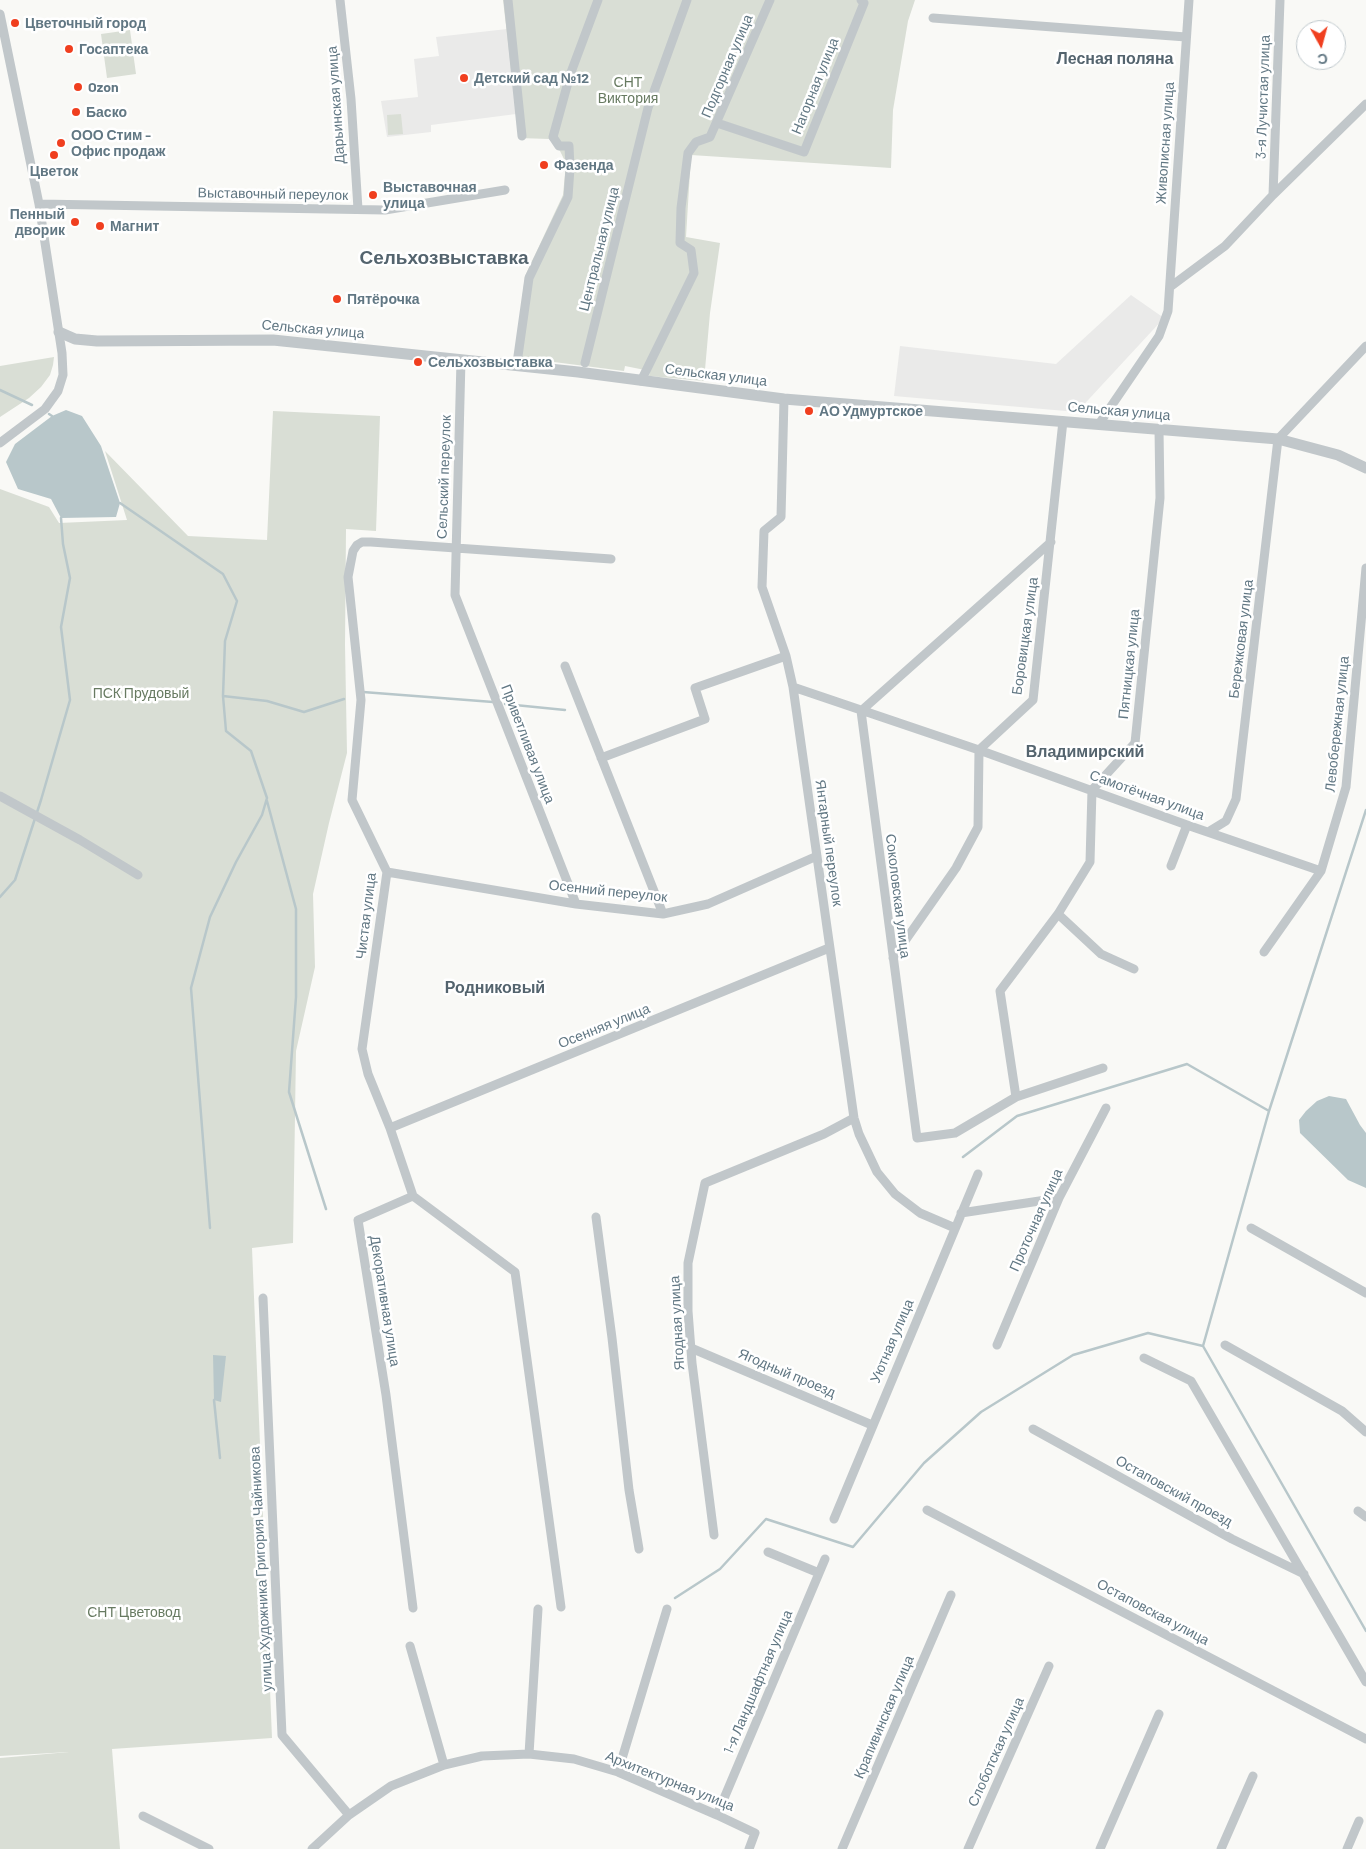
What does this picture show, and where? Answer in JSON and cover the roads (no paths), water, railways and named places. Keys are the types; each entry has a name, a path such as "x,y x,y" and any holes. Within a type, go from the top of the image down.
{"street":[{"name":"Дарьинская улица","path":"340,0 351,99 358,209"},
{"path":"508,0 522,136"},
{"path":"518,356 529,278 568,196 569,146 559,146 553,137 570,75 598,0"},
{"name":"Центральная улица","path":"586,363 648,108 687,0"},
{"name":"Подгорная улица","path":"642,381 694,273 691,250 680,243 688,153 696,142 710,137 717,124 770,0"},
{"name":"Живописная улица","path":"1099,424 1159,336 1168,311 1189,0"},
{"name":"3-я Лучистая улица","path":"1273,195 1280,0"},
{"name":"Нагорная улица","path":"717,124 804,152 863,1"},
{"path":"0,14 39,204 62,353 63,375 58,391 45,409 0,443"},
{"path":"933,18 1186,37"},
{"path":"1170,287 1225,246 1273,195 1366,104"},
{"name":"Выставочный переулок","path":"39,204 385,210 505,190"},
{"name":"Сельская улица","path":"59,332 75,339 97,341 273,340 578,372 784,399 1278,438 1338,455 1366,468"},
{"path":"1278,438 1366,346"},
{"name":"Сельский переулок","path":"455,595 461,360"},
{"name":"Янтарный переулок","path":"784,399 781,517 764,531 762,587 786,656 793,687 854,1118 859,1134 877,1172 895,1194 920,1213 955,1228"},
{"name":"Боровицкая улица","path":"979,750 1033,700 1063,421"},
{"name":"Пятницкая улица","path":"1092,790 1135,743 1160,498 1159,429"},
{"name":"Бережковая улица","path":"1208,832 1226,821 1236,799 1278,438"},
{"name":"Чистая улица","path":"413,1196 390,1128 368,1074 362,1049 387,872 352,800 360,700 348,577 353,551 362,542 611,559"},
{"path":"861,711 1051,542"},
{"name":"Левобережная улица","path":"1264,952 1321,871 1346,787 1366,568"},
{"name":"Приветливая улица","path":"455,595 576,904"},
{"path":"601,758 705,719 695,688 786,656"},
{"path":"565,666 663,914"},
{"name":"Самотёчная улица","path":"793,687 979,750 1321,871"},
{"name":"Соколовская улица","path":"861,711 917,1138 955,1133 1016,1097 1103,1068"},
{"path":"892,958 956,868 978,827 979,750"},
{"path":"1016,1097 1000,991 1058,914 1090,862 1092,790"},
{"path":"0,796 80,840 138,875"},
{"path":"1171,866 1187,825"},
{"name":"Осенний переулок","path":"387,872 576,904 663,914 708,904 817,856"},
{"path":"1058,914 1101,954 1134,969"},
{"name":"Осенняя улица","path":"390,1128 829,948"},
{"name":"Проточная улица","path":"997,1345 1058,1198 1106,1108"},
{"name":"Ягодная улица","path":"714,1535 691,1348 687,1276 705,1183 824,1134 854,1118"},
{"name":"Уютная улица","path":"834,1519 978,1174"},
{"path":"413,1196 515,1272 561,1607"},
{"name":"Декоративная улица","path":"413,1196 358,1220 386,1395 413,1608"},
{"path":"961,1213 1058,1198"},
{"path":"596,1217 629,1490 639,1549"},
{"path":"1251,1228 1366,1293"},
{"name":"улица Художника Григория Чайникова","path":"262,1298 282,1735 349,1815"},
{"path":"1225,1345 1342,1411 1366,1432"},
{"name":"Ягодный проезд","path":"691,1348 872,1425"},
{"path":"1144,1358 1190,1380 1366,1682"},
{"name":"Остаповский проезд","path":"1033,1429 1232,1539 1304,1574"},
{"name":"Остаповская улица","path":"927,1510 1366,1739"},
{"path":"1358,1511 1366,1517"},
{"path":"768,1552 819,1573"},
{"name":"1-я Ландшафтная улица","path":"717,1815 825,1559"},
{"name":"Крапивинская улица","path":"842,1849 951,1595"},
{"path":"530,1754 538,1609"},
{"path":"618,1772 667,1609"},
{"path":"410,1646 444,1765"},
{"name":"Слоботская улица","path":"968,1849 1049,1666"},
{"path":"1100,1849 1160,1714"},
{"name":"Архитектурная улица","path":"312,1849 349,1815 391,1786 444,1765 482,1756 530,1754 574,1759 618,1772 755,1833 749,1849"},
{"path":"1221,1849 1253,1776"},
{"path":"144,1816 209,1849"},
{"path":"1347,1849 1359,1821"}],"waterway":[{"path":"0,390 32,405"},
{"path":"120,503 223,574 237,601 225,641 223,696 226,731 251,751 267,798 262,815 236,862 210,917 191,988 210,1228"},
{"path":"0,897 15,880 70,700 61,627 70,578 63,544 61,518"},
{"path":"363,692 493,702"},
{"path":"223,696 267,701 304,712 344,699"},
{"path":"505,704 565,710"},
{"path":"267,801 296,909 296,997 289,1092 326,1209"},
{"path":"1366,810 1269,1111 1203,1346 1366,1631"},
{"path":"963,1157 1017,1116 1187,1064 1269,1111"},
{"path":"675,1598 720,1569 766,1519 853,1547 924,1463 981,1412 1073,1355 1148,1333 1203,1346"},
{"path":"214,1400 220,1458"}],"place":[{"name":"Цветочный город","path":"15,23"},
{"name":"Госаптека","path":"69,49"},
{"name":"Детский сад №12","path":"464,78"},
{"name":"Ozon","path":"78,87"},
{"name":"Баско","path":"76,112"},
{"name":"ООО Стим - Офис продаж","path":"61,143"},
{"name":"Цветок","path":"54,155"},
{"name":"Фазенда","path":"544,165"},
{"name":"Выставочная улица","path":"373,195"},
{"name":"Пенный дворик","path":"75,222"},
{"name":"Магнит","path":"100,226"},
{"name":"Пятёрочка","path":"337,299"},
{"name":"Сельхозвыставка","path":"418,362"},
{"name":"АО Удмуртское","path":"809,411"}],"district":[{"name":"Лесная поляна","path":"1115,59"},
{"name":"Сельхозвыставка","path":"444,258"},
{"name":"Владимирский","path":"1085,752"},
{"name":"Родниковый","path":"495,988"}],"park label":[{"name":"СНТ Виктория","path":"628,90"},
{"name":"ПСК Прудовый","path":"141,693"},
{"name":"СНТ Цветовод","path":"134,1612"}]}
